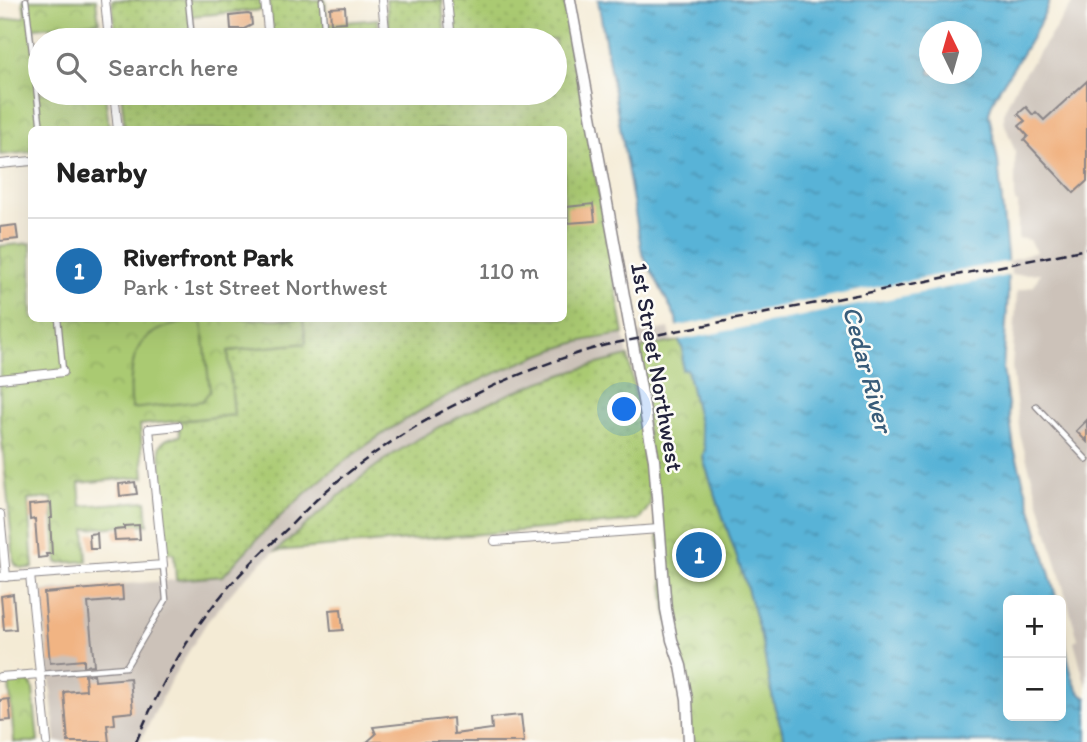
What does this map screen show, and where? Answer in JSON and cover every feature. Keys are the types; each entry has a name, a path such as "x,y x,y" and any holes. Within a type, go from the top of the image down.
{"street":[{"path":"106,0 108,28"},
{"path":"265,0 267,28"},
{"path":"382,0 385,28"},
{"path":"447,0 450,28"},
{"name":"1st Street Northwest","path":"570,0 654,460 666,609 687,699 689,742"},
{"path":"115,105 118,126"},
{"path":"0,164 28,161"},
{"path":"0,379 63,372"},
{"path":"0,514 3,577 163,565 149,429 178,426"},
{"path":"495,541 659,529"},
{"path":"30,575 47,742"},
{"path":"0,677 40,674"}],"lane":[{"path":"26,0 29,28"},
{"path":"188,0 190,28"},
{"path":"322,0 324,28"},
{"path":"38,105 41,126"},
{"path":"58,322 63,372"},
{"path":"1036,406 1087,460"},
{"path":"40,674 126,667 166,600 163,565"}],"shaded area":[{"path":"1075,0 1087,0 1087,686 1074,641 1078,639 1020,435 1012,367 1017,291 1034,286 1040,273 1011,275 1009,261 1036,252 1029,240 1018,238 1015,151 1004,118 1004,111 1017,84"},
{"path":"669,328 672,342 641,348 638,334"},
{"path":"624,334 628,356 580,368 491,400 390,457 345,491 261,563 207,622 171,680 140,742 56,742 41,591 223,576 248,547 313,485 399,422 437,401 537,356 583,341"}],"green space":[{"path":"23,0 96,0 99,22 28,28 28,105 106,105 109,126 28,126 28,152 0,155 0,20 25,17"},
{"path":"112,0 260,0 261,10 192,16 193,28 115,28"},
{"path":"269,0 325,0 327,24 378,19 379,28 272,28"},
{"path":"386,0 442,0 444,28 389,28"},
{"path":"452,0 564,0 624,334 583,341 542,354 462,389 423,410 386,432 317,483 223,576 176,580 174,554 167,552 165,548 159,493 162,492 160,446 168,438 180,436 179,421 234,415 228,351 306,343 303,322 567,322 567,126 125,126 122,105 567,105 567,28 455,28"},
{"path":"28,243 28,322 303,322 306,343 228,351 234,415 140,425 144,477 79,483 81,506 146,501 148,524 85,529 87,561 57,563 52,498 28,500 33,568 18,566 14,562 0,421 0,246"},
{"path":"186,322 202,322 210,391 202,401 132,409 132,370 137,350 142,342 158,330"},
{"path":"679,341 683,350 682,369 687,369 705,450 704,462 745,581 761,637 774,705 786,742 689,742 689,726 666,611 644,403 641,348"},
{"path":"628,356 644,440 650,496 650,505 640,519 276,551 362,477 392,455 448,422 535,384"},
{"path":"27,681 33,690 38,742 14,742 9,682"}],"water":[{"name":"Cedar River","path":"598,0 1050,0 1034,33 996,95 989,114 998,161 1007,256 1008,294 1003,369 1014,448 1056,595 1003,595 1003,721 1066,721 1066,648 1075,684 1087,698 1087,742 786,742 774,705 761,637 745,581 704,462 705,450 687,369 682,370 683,350 676,318 642,253"}],"pier":[{"path":"1009,261 1011,275 676,341 674,327"}],"building":[{"path":"345,7 346,22 331,23 330,8"},
{"path":"251,15 252,25 246,28 231,28 230,16"},
{"path":"1087,81 1087,181 1074,193 1024,140 1028,136 1019,126 1025,121 1018,114 1026,107 1033,115 1036,112 1044,120"},
{"path":"593,204 595,221 568,223 567,207"},
{"path":"16,225 18,239 0,241 0,227"},
{"path":"1087,420 1087,442 1076,431"},
{"path":"135,482 137,494 120,496 119,484"},
{"path":"51,503 52,554 38,558 35,519 30,520 29,505"},
{"path":"139,525 140,539 115,540 114,530"},
{"path":"97,533 98,549 90,549 89,534"},
{"path":"122,586 123,600 88,603 94,665 84,666 84,660 50,663 44,593"},
{"path":"13,594 16,629 4,630 1,596"},
{"path":"341,609 343,630 331,631 329,610"},
{"path":"94,674 95,681 130,678 133,712 114,714 115,724 107,725 109,742 68,742 64,692 86,690 85,675"},
{"path":"9,699 11,720 0,721 0,700"},
{"path":"521,715 524,742 367,742 376,734 373,727 453,718 454,734 492,729 491,718"}],"railway":[{"path":"136,742 184,647 208,612 237,578 316,500 356,467 388,444 458,403 532,370 606,345 1087,249"}],"place":[{"name":"Riverfront Park","path":"699,555"}]}
